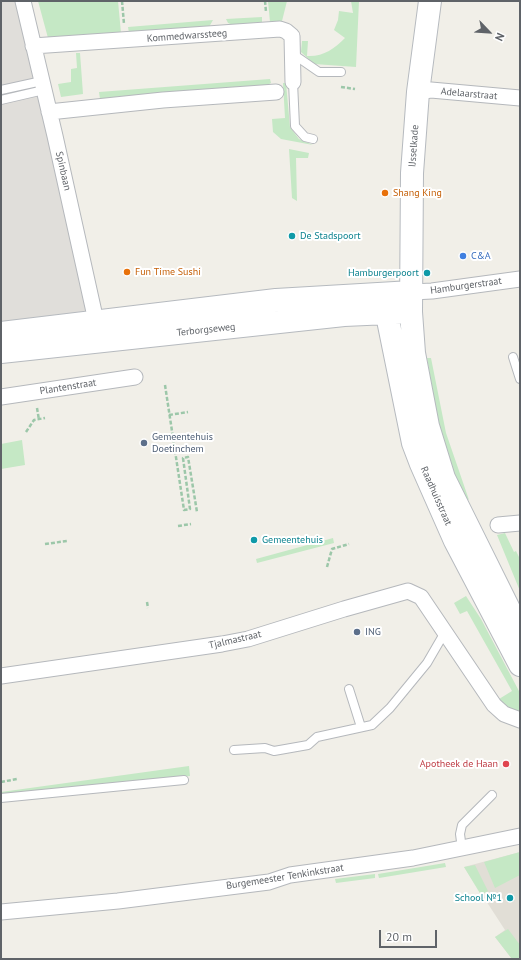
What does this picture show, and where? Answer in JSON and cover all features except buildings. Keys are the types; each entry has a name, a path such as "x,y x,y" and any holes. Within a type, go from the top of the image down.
{"main road":[{"name":"IJsselkade","path":"406,299 412,173 418,92 430,1"},
{"name":"Terborgseweg","path":"1,352 96,323 387,315 406,299"},
{"name":"Terborgseweg","path":"1,333 96,323 276,300 406,299"},
{"name":"Raadhuisstraat","path":"406,299 414,353 428,426 444,478 520,632"},
{"name":"Raadhuisstraat","path":"387,315 413,443 455,542 520,665"}],"street":[{"name":"Spinbaan","path":"23,1 96,323"},
{"name":"Kommedwarssteeg","path":"33,46 280,29 286,31 292,36 293,82"},
{"name":"Adelaarstraat","path":"418,92 431,90 520,98"},
{"path":"49,112 163,100 276,92"},
{"name":"Hamburgerstraat","path":"406,299 432,291 520,279"},
{"name":"Plantenstraat","path":"1,397 135,377"},
{"path":"498,526 520,523"},
{"name":"Tjalmastraat","path":"1,676 248,639 344,609 408,592 421,597 494,705 504,714 520,720"},
{"name":"Burgemeester Tenkinkstraat","path":"1,912 269,882 290,875 462,850 520,836"}],"lane":[{"path":"293,54 319,72 341,72"},
{"path":"293,82 295,126 305,137 314,139"},
{"path":"1,90 43,86"},
{"path":"1,100 43,86"},
{"path":"513,356 520,379"},
{"path":"234,750 265,748 274,751 308,745 317,737 372,725 390,708 427,663 445,632"},
{"path":"349,689 361,727"},
{"path":"1,798 184,780"},
{"path":"462,850 460,834 462,825 492,795"}],"path":[{"path":"165,386 184,510 190,509 183,458 188,458 197,512"},
{"path":"169,415 188,412"},
{"path":"38,413 39,420"},
{"path":"26,432 34,420 45,418"},
{"path":"175,452 194,448"},
{"path":"178,526 191,524"},
{"path":"45,544 67,541"},
{"path":"327,567 332,549 349,544"},
{"path":"147,602 148,608"},
{"path":"1,782 17,780"}],"shaded area":[{"path":"1,1 19,1 96,330 1,340"},
{"path":"520,852 520,959 512,959 495,937 505,930 464,867"}],"green space":[{"path":"38,1 118,1 121,33 48,38"},
{"path":"268,1 287,1 282,21 270,22"},
{"path":"351,1 359,1 356,67 314,64 301,52 302,41 308,41 307,56 323,54 337,46 345,38 334,30 338,20 339,11 353,13"},
{"path":"262,17 262,22 233,25 228,23 226,19"},
{"path":"213,20 209,27 129,33 128,27"},
{"path":"76,53 80,53 83,94 61,97 58,84 71,82 71,69 77,68"},
{"path":"270,79 271,83 265,86 100,99 99,92"},
{"path":"283,83 286,83 290,127 299,139 313,145 281,139 273,132 272,119 285,118"},
{"path":"289,149 309,153 308,158 296,158 297,201 292,198"},
{"path":"427,358 431,358 446,433 469,500 461,495 438,421"},
{"path":"22,440 25,465 1,469 1,444"},
{"path":"505,533 514,552 516,551 520,559 520,591 497,535"},
{"path":"333,538 334,543 257,563 256,559"},
{"path":"466,596 481,619 520,693 520,710 518,712 507,710 499,699 512,691 467,611 460,614 454,603"},
{"path":"189,766 190,776 1,795 1,792"},
{"path":"520,852 520,875 495,888 484,862"},
{"path":"445,863 446,867 379,878 378,874"},
{"path":"475,865 488,891 481,895 464,867"},
{"path":"375,874 375,878 336,883 335,879"},
{"path":"508,929 520,945 520,959 512,959 495,937"}],"place":[{"name":"Shang King","path":"385,193"},
{"name":"De Stadspoort","path":"292,236"},
{"name":"C&A","path":"463,256"},
{"name":"Fun Time Sushi","path":"127,272"},
{"name":"Hamburgerpoort","path":"427,273"},
{"name":"Gemeentehuis Doetinchem","path":"144,443"},
{"name":"Gemeentehuis","path":"254,540"},
{"name":"ING","path":"357,632"},
{"name":"Apotheek de Haan","path":"506,764"},
{"name":"School №1","path":"510,898"}]}
